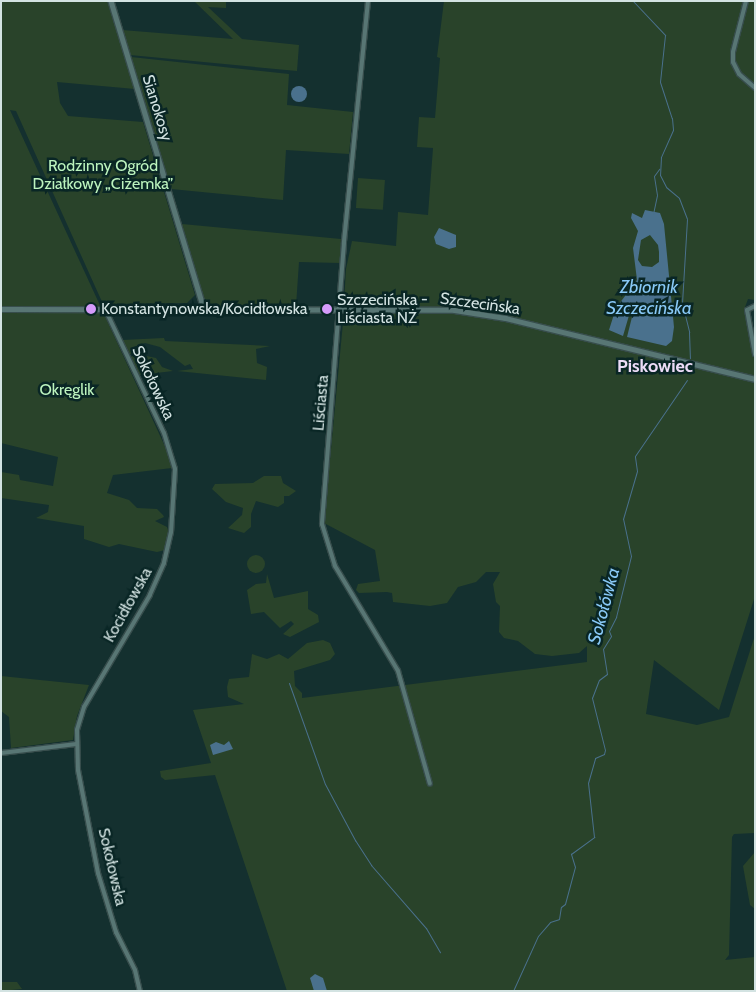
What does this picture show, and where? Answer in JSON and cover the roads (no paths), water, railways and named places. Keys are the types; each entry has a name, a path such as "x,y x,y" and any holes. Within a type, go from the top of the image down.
{"main road":[{"name":"Szczecińska","path":"1,309 340,309 470,312 755,379"}],"street":[{"name":"Sianokosy","path":"111,1 204,309"},
{"name":"Liściasta","path":"368,1 322,527 335,566 398,671 430,784"},
{"path":"746,1 733,52 733,62 739,74 755,88"},
{"path":"755,306 748,308 747,313 755,354"},
{"name":"Sokołowska","path":"105,309 164,433 175,469"},
{"name":"Kocidłowska","path":"76,744 81,714 150,595 164,563 172,524 175,469"},
{"path":"1,753 76,744"},
{"name":"Sokołowska","path":"76,744 79,778 102,886 140,991"}],"water":[{"path":"296,86 302,86 307,91 305,100 296,102 291,97 291,91"},
{"name":"Zbiornik Szczecińska","path":"645,210 660,213 664,224 674,327 672,341 666,346 627,337 632,317 630,312 623,336 609,330 616,308 637,280 633,248 638,231 631,218 632,213 642,218","holes":["650,235 658,245 659,262 652,267 642,266 638,260 641,240"]},
{"path":"439,228 456,235 456,247 449,249 436,244 434,237"},
{"path":"229,741 233,749 213,755 210,745 216,742 224,745"},
{"path":"315,974 323,978 327,991 314,991 310,978"}],"waterway":[{"name":"Sokołówka","path":"633,1 665,35 660,82 672,118 673,130 661,157 660,175 666,187 679,198 687,219 682,303 689,332 690,358"},
{"path":"653,214 657,195 654,176 659,169"},
{"name":"Sokołówka","path":"513,991 538,936 550,922 559,919 561,907 565,904 575,867 571,854 594,837 588,783 595,758 604,754 605,750 592,698 599,680 607,674 603,649 611,636 609,631 616,617 631,556 623,519 637,471 635,456 687,380"},
{"path":"289,683 325,784 355,840 371,865 426,928 440,952"}],"place":[{"name":"Konstantynowska/Kocidłowska","path":"91,309"},
{"name":"Szczecińska - Liściasta NŻ","path":"327,309"}],"district":[{"name":"Piskowiec","path":"655,366"}],"park label":[{"name":"Rodzinny Ogród Działkowy „Ciżemka”","path":"103,175"},
{"name":"Okręglik","path":"67,390"}]}
